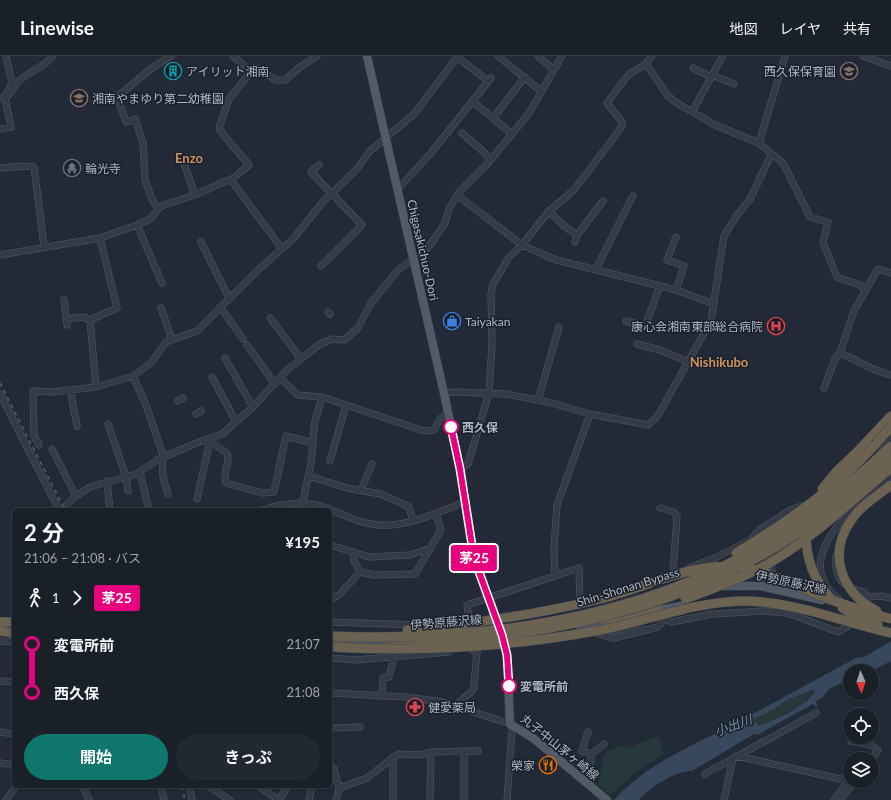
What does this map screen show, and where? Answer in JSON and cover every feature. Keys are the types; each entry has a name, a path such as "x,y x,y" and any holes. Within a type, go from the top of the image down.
{"highway":[{"path":"891,416 824,487 811,512 806,537 810,566 826,594 851,613 891,629"},
{"path":"636,601 725,559 804,509 836,482 891,426"},
{"name":"Shin-Shonan Bypass","path":"332,644 398,644 466,640 565,626 668,599 726,574 824,504 891,446"},
{"name":"Shin-Shonan Bypass","path":"332,636 346,639 463,632 564,618 630,601 678,585 758,552 796,534 834,507 891,458"},
{"path":"583,625 658,607 728,583 765,565 822,527 891,468"},
{"path":"891,485 866,505 850,521 842,538 840,555 843,575 854,595 869,607 891,617"},
{"path":"332,643 346,639 562,608 625,592 697,568 720,566 744,568 768,574 830,600 891,617"},
{"path":"332,644 421,649 502,644 595,631 711,604 743,601 792,606 891,633"},
{"path":"0,623 12,623"},
{"path":"0,630 12,631"}],"main road":[{"name":"Chigasakichuo-Dori","path":"367,56 444,393 460,469 474,558 501,632"},
{"name":"伊勢原藤沢線","path":"346,639 415,642 472,638 565,619 674,591 738,585 760,586 795,593 891,617"},
{"name":"伊勢原藤沢線","path":"346,639 420,637 501,632 541,632 710,601 741,598 775,601 806,607 891,629"},
{"name":"丸子中山茅ヶ崎線","path":"501,632 509,671 510,724 532,738 606,800"}],"street":[{"path":"0,129 11,128 2,98 12,82 6,56"},
{"path":"2,98 12,93 21,80 43,66 53,56"},
{"path":"158,209 151,197 145,180 143,143 141,134 135,119 126,122 117,97 152,68 171,56"},
{"path":"233,56 250,71"},
{"path":"0,255 44,246 100,238 150,219 161,206 231,180 249,165 241,153 226,141 219,128 229,99 250,71 257,68 276,80 285,80 300,67 317,56"},
{"path":"498,56 541,91"},
{"path":"538,56 553,69"},
{"path":"67,504 90,487 140,472 146,467 194,444 222,434 253,407 280,378 320,344 332,339 344,340 358,328 372,303 398,270 413,259 422,255 436,238 445,223 449,209 457,195 490,160 529,113 553,69 562,56"},
{"path":"460,469 468,464 489,392 492,345 491,294 493,284 509,257 522,245 549,211 574,190 621,128 622,122 607,103 629,74 646,64 652,56"},
{"path":"759,143 785,56"},
{"path":"863,56 891,66"},
{"path":"39,445 34,436 33,391 53,392 70,390 96,386 134,376 151,363 166,342 197,331 229,298 294,238 322,203 356,170 369,152 421,106 435,84 458,57 489,80 405,183 397,190"},
{"path":"692,112 722,57"},
{"path":"646,64 668,96 692,112 716,125 759,143 771,155 783,163 810,217 828,222 823,243 837,277 860,284 865,290"},
{"path":"693,68 734,84"},
{"path":"493,118 525,78"},
{"path":"472,101 512,134"},
{"path":"462,133 485,153 490,160"},
{"path":"444,393 489,392 538,400 590,414 648,425 657,417 711,321 724,236 750,199 771,155"},
{"path":"183,161 194,195"},
{"path":"0,168 24,166 34,167 44,246"},
{"path":"319,166 311,172 362,225 321,266"},
{"path":"231,180 282,249"},
{"path":"457,195 522,245 553,259 676,290 714,304"},
{"path":"596,269 634,196"},
{"path":"549,211 576,238 603,201"},
{"path":"137,225 162,283"},
{"path":"676,237 667,260 684,266 676,290"},
{"path":"90,320 117,308 100,238"},
{"path":"201,242 229,298"},
{"path":"824,388 835,359 840,353 854,311 865,290 878,269 891,273"},
{"path":"626,321 645,326 660,286"},
{"path":"64,300 67,322 84,317 90,320"},
{"path":"220,307 243,338"},
{"path":"161,308 172,340"},
{"path":"270,318 301,359"},
{"path":"90,320 96,386"},
{"path":"538,400 559,327"},
{"path":"637,344 660,350 688,362"},
{"path":"247,345 275,384"},
{"path":"840,353 853,358 863,365 891,375"},
{"path":"224,358 253,407"},
{"path":"134,376 146,405 163,459 163,477 168,494"},
{"path":"212,377 236,422"},
{"path":"280,378 298,395 322,397 378,414 428,432 434,430 441,418 448,413"},
{"path":"70,390 77,426"},
{"path":"0,394 58,508"},
{"path":"302,507 309,476 315,421 322,397"},
{"path":"330,461 346,405"},
{"path":"555,575 554,548 557,505 590,414"},
{"path":"108,424 126,477 128,491"},
{"path":"760,586 767,583 771,579 773,571 767,550 812,517 817,503 855,470 891,434"},
{"path":"207,440 227,453 228,457 225,476 226,483 262,494 274,492 286,436 313,443"},
{"path":"197,499 209,445 207,440"},
{"path":"52,449 76,496"},
{"path":"361,490 373,464"},
{"path":"855,470 873,491"},
{"path":"140,472 149,508"},
{"path":"849,607 830,591 824,582 821,564 822,555 828,538 849,513 891,475"},
{"path":"309,476 347,488 381,494 409,507 413,521"},
{"path":"107,481 110,508"},
{"path":"332,511 367,524 391,526 413,521 465,502"},
{"path":"565,619 564,607 629,590 715,558 750,540 759,530 790,510 798,506 817,503"},
{"path":"272,508 290,504 302,507 325,508"},
{"path":"660,508 674,512 677,516 673,574"},
{"path":"353,552 354,561 360,572 374,575 415,574 441,530 436,513"},
{"path":"849,513 840,532 836,552 836,570 841,581 852,590 864,592 867,599 880,596 891,598"},
{"path":"332,546 369,557 410,555 431,548"},
{"path":"332,622 419,625 466,619 469,616 467,605 489,599 579,568 580,603"},
{"path":"332,599 339,595 360,572"},
{"path":"786,613 806,607"},
{"path":"650,612 664,620 672,622 712,614 742,611 786,613 838,632 847,627"},
{"path":"598,634 614,638 658,627 664,620"},
{"path":"419,625 420,637"},
{"path":"533,643 634,628 640,626 639,625"},
{"path":"541,632 542,642"},
{"path":"472,638 472,650"},
{"path":"0,641 12,642"},
{"path":"332,658 355,660 472,650 477,652 474,686 472,691 456,705"},
{"path":"382,696 384,678 389,677 394,657"},
{"path":"0,681 12,682"},
{"path":"332,693 423,699 456,705 510,724 512,730 507,800"},
{"path":"705,774 816,713"},
{"path":"332,728 360,727"},
{"path":"0,732 12,734"},
{"path":"588,737 582,751 591,754"},
{"path":"591,754 604,744"},
{"path":"866,744 871,745 878,750 877,752"},
{"path":"872,752 875,748"},
{"path":"464,751 464,800"},
{"path":"339,788 367,778 398,754 420,755 431,752 478,751"},
{"path":"430,800 431,752"},
{"path":"590,786 591,754"},
{"path":"393,757 393,800"},
{"path":"734,757 843,779"},
{"path":"724,800 734,757"},
{"path":"0,763 12,765"},
{"path":"332,766 339,788 336,800"},
{"path":"6,800 15,788"},
{"path":"84,788 89,800"},
{"path":"161,788 164,800"},
{"path":"189,788 192,800"},
{"path":"211,788 230,800"},
{"path":"262,788 279,800 287,788"},
{"path":"309,800 312,788"},
{"path":"834,800 845,788"},
{"path":"840,800 848,788"}],"shaded area":[{"path":"815,689 807,700 791,711 758,726 752,724 754,719 775,709 786,700"},
{"path":"658,736 664,754 635,773 610,795 598,785 603,757 608,751 620,746 628,748"}],"water":[{"path":"891,641 891,661 879,667 879,664 845,664 856,658 864,657"},
{"name":"小出川","path":"843,665 843,682 829,689 822,698 816,701 816,707 813,704 757,735 754,734 692,771 670,777 656,785 639,800 614,800 640,776 655,766 686,748 734,724 733,720 736,723","holes":["815,689 813,695 800,706 782,716 758,726 757,722 753,724 754,719 775,709 786,700"]}],"railway":[{"path":"0,383 64,508"},
{"path":"182,788 185,800"}],"bus line":[{"name":"茅25","path":"451,427 460,469 474,558 502,635 507,655 509,686"}],"place":[{"name":"アイリット湘南","path":"173,71"},
{"name":"西久保保育園","path":"849,71"},
{"name":"湘南やまゆり第二幼稚園","path":"79,98"},
{"name":"輪光寺","path":"72,168"},
{"name":"Taiyakan","path":"452,321"},
{"name":"康心会湘南東部総合病院","path":"776,326"},
{"name":"西久保","path":"451,427"},
{"name":"変電所前","path":"509,686"},
{"name":"健愛薬局","path":"415,707"},
{"name":"榮家","path":"548,765"}],"district":[{"name":"Enzo","path":"189,158"},
{"name":"Nishikubo","path":"719,362"}]}
